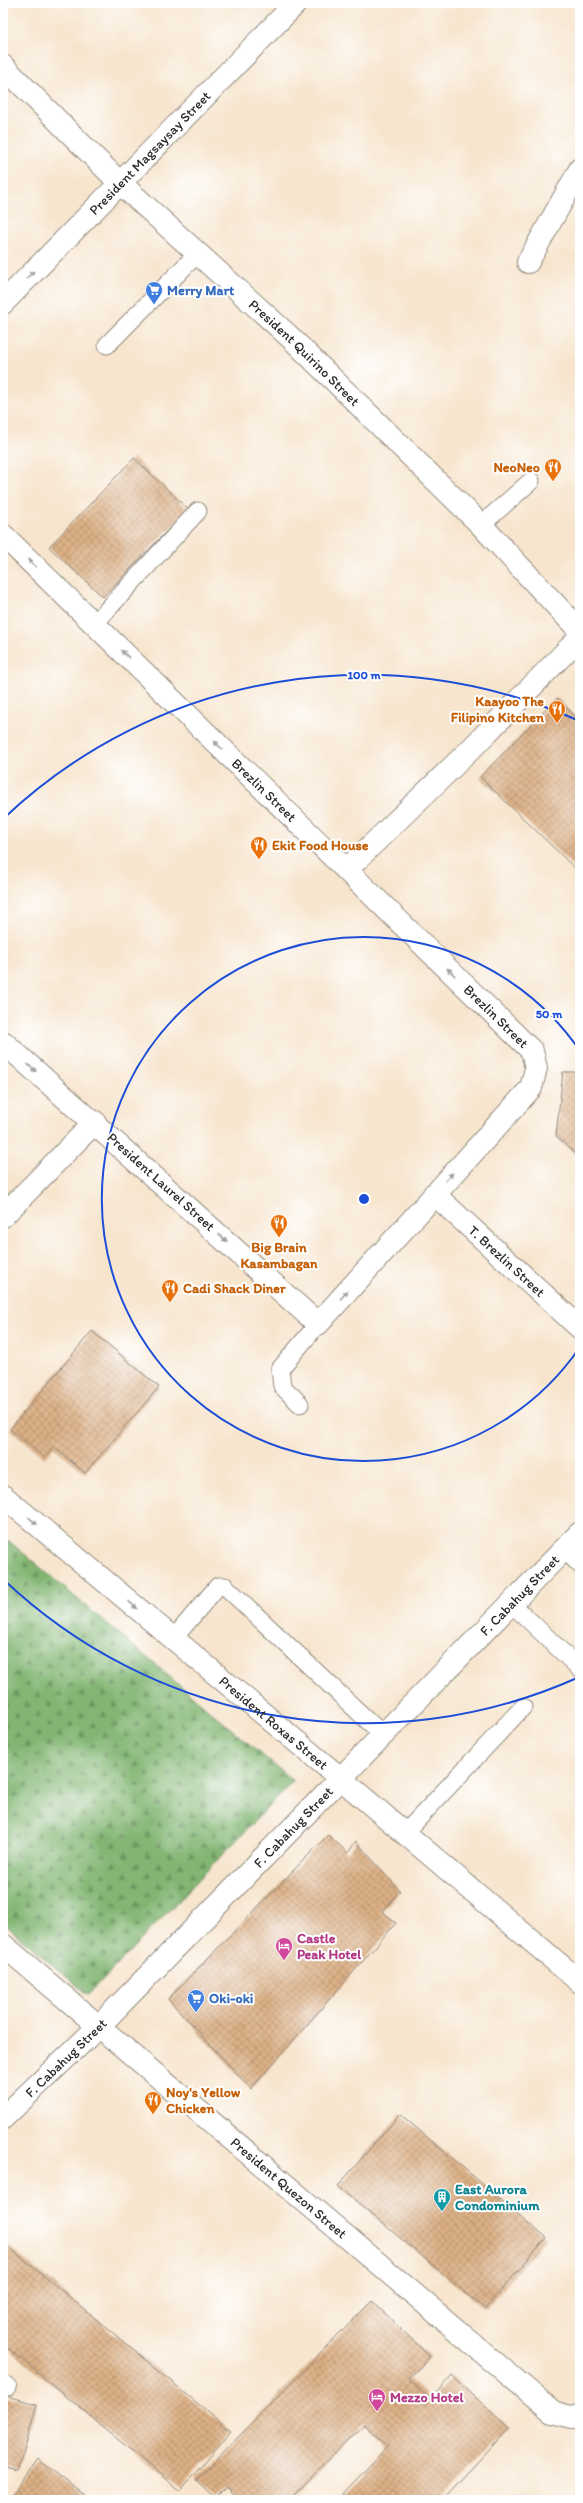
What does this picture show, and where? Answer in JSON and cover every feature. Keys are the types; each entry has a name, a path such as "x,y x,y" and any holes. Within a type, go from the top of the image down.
{"street":[{"name":"President Magsaysay Street","path":"3,303 121,184 296,3"},
{"name":"President Quirino Street","path":"3,66 121,184 291,338 481,525 580,631"},
{"path":"528,262 580,169"},
{"name":"Brezlin Street","path":"3,535 532,1052 536,1068 531,1088 434,1194"},
{"path":"346,870 470,750 580,637"},
{"name":"President Laurel Street","path":"3,1042 95,1122 318,1324"},
{"path":"3,1216 95,1122"},
{"path":"318,1324 434,1194"},
{"name":"T. Brezlin Street","path":"434,1194 580,1328"},
{"name":"President Roxas Street","path":"3,1496 340,1778 580,1982"},
{"name":"F. Cabahug Street","path":"3,2118 99,2026 580,1533"},
{"name":"President Quezon Street","path":"3,1945 553,2412 571,2417 580,2415"}],"lane":[{"path":"107,345 198,253"},
{"path":"481,525 531,481"},
{"path":"94,624 198,511"},
{"path":"300,1404 282,1386 280,1369 318,1324"},
{"path":"565,1550 580,1565"},
{"path":"173,1639 218,1586 224,1586 383,1735"},
{"path":"512,1604 580,1669"},
{"path":"405,1834 523,1707"}],"green space":[{"path":"3,1536 293,1781 88,1995 3,1923"}],"building":[{"path":"134,458 188,509 103,597 49,547"},
{"path":"557,698 580,721 580,873 480,777"},
{"path":"563,1072 580,1072 580,1158 556,1136"},
{"path":"92,1331 159,1387 85,1473 54,1447 45,1458 10,1429"},
{"name":"Castle Peak Hotel","path":"328,1835 348,1853 356,1841 400,1891 382,1911 396,1923 251,2089 168,1999"},
{"name":"East Aurora Condominium","path":"400,2114 546,2238 485,2309 338,2186"},
{"path":"3,2242 231,2431 180,2491 3,2344"},
{"name":"Mezzo Hotel","path":"372,2301 430,2357 408,2379 431,2400 452,2376 509,2428 442,2500 337,2500 388,2446 364,2424 289,2500 239,2500 226,2487 215,2498 196,2480"},
{"path":"3,2395 37,2404 19,2470 3,2466"},
{"path":"38,2459 90,2500 9,2500"}],"place":[{"name":"Merry Mart","path":"154,305"},
{"name":"NeoNeo","path":"553,482"},
{"name":"Kaayoo The Filipino Kitchen","path":"557,724"},
{"name":"Ekit Food House","path":"259,860"},
{"name":"Big Brain Kasambagan","path":"279,1238"},
{"name":"Cadi Shack Diner","path":"170,1303"},
{"name":"Castle Peak Hotel","path":"284,1961"},
{"name":"Oki-oki","path":"196,2013"},
{"name":"Noy's Yellow Chicken","path":"153,2115"},
{"name":"East Aurora Condominium","path":"442,2212"},
{"name":"Mezzo Hotel","path":"377,2412"}]}
